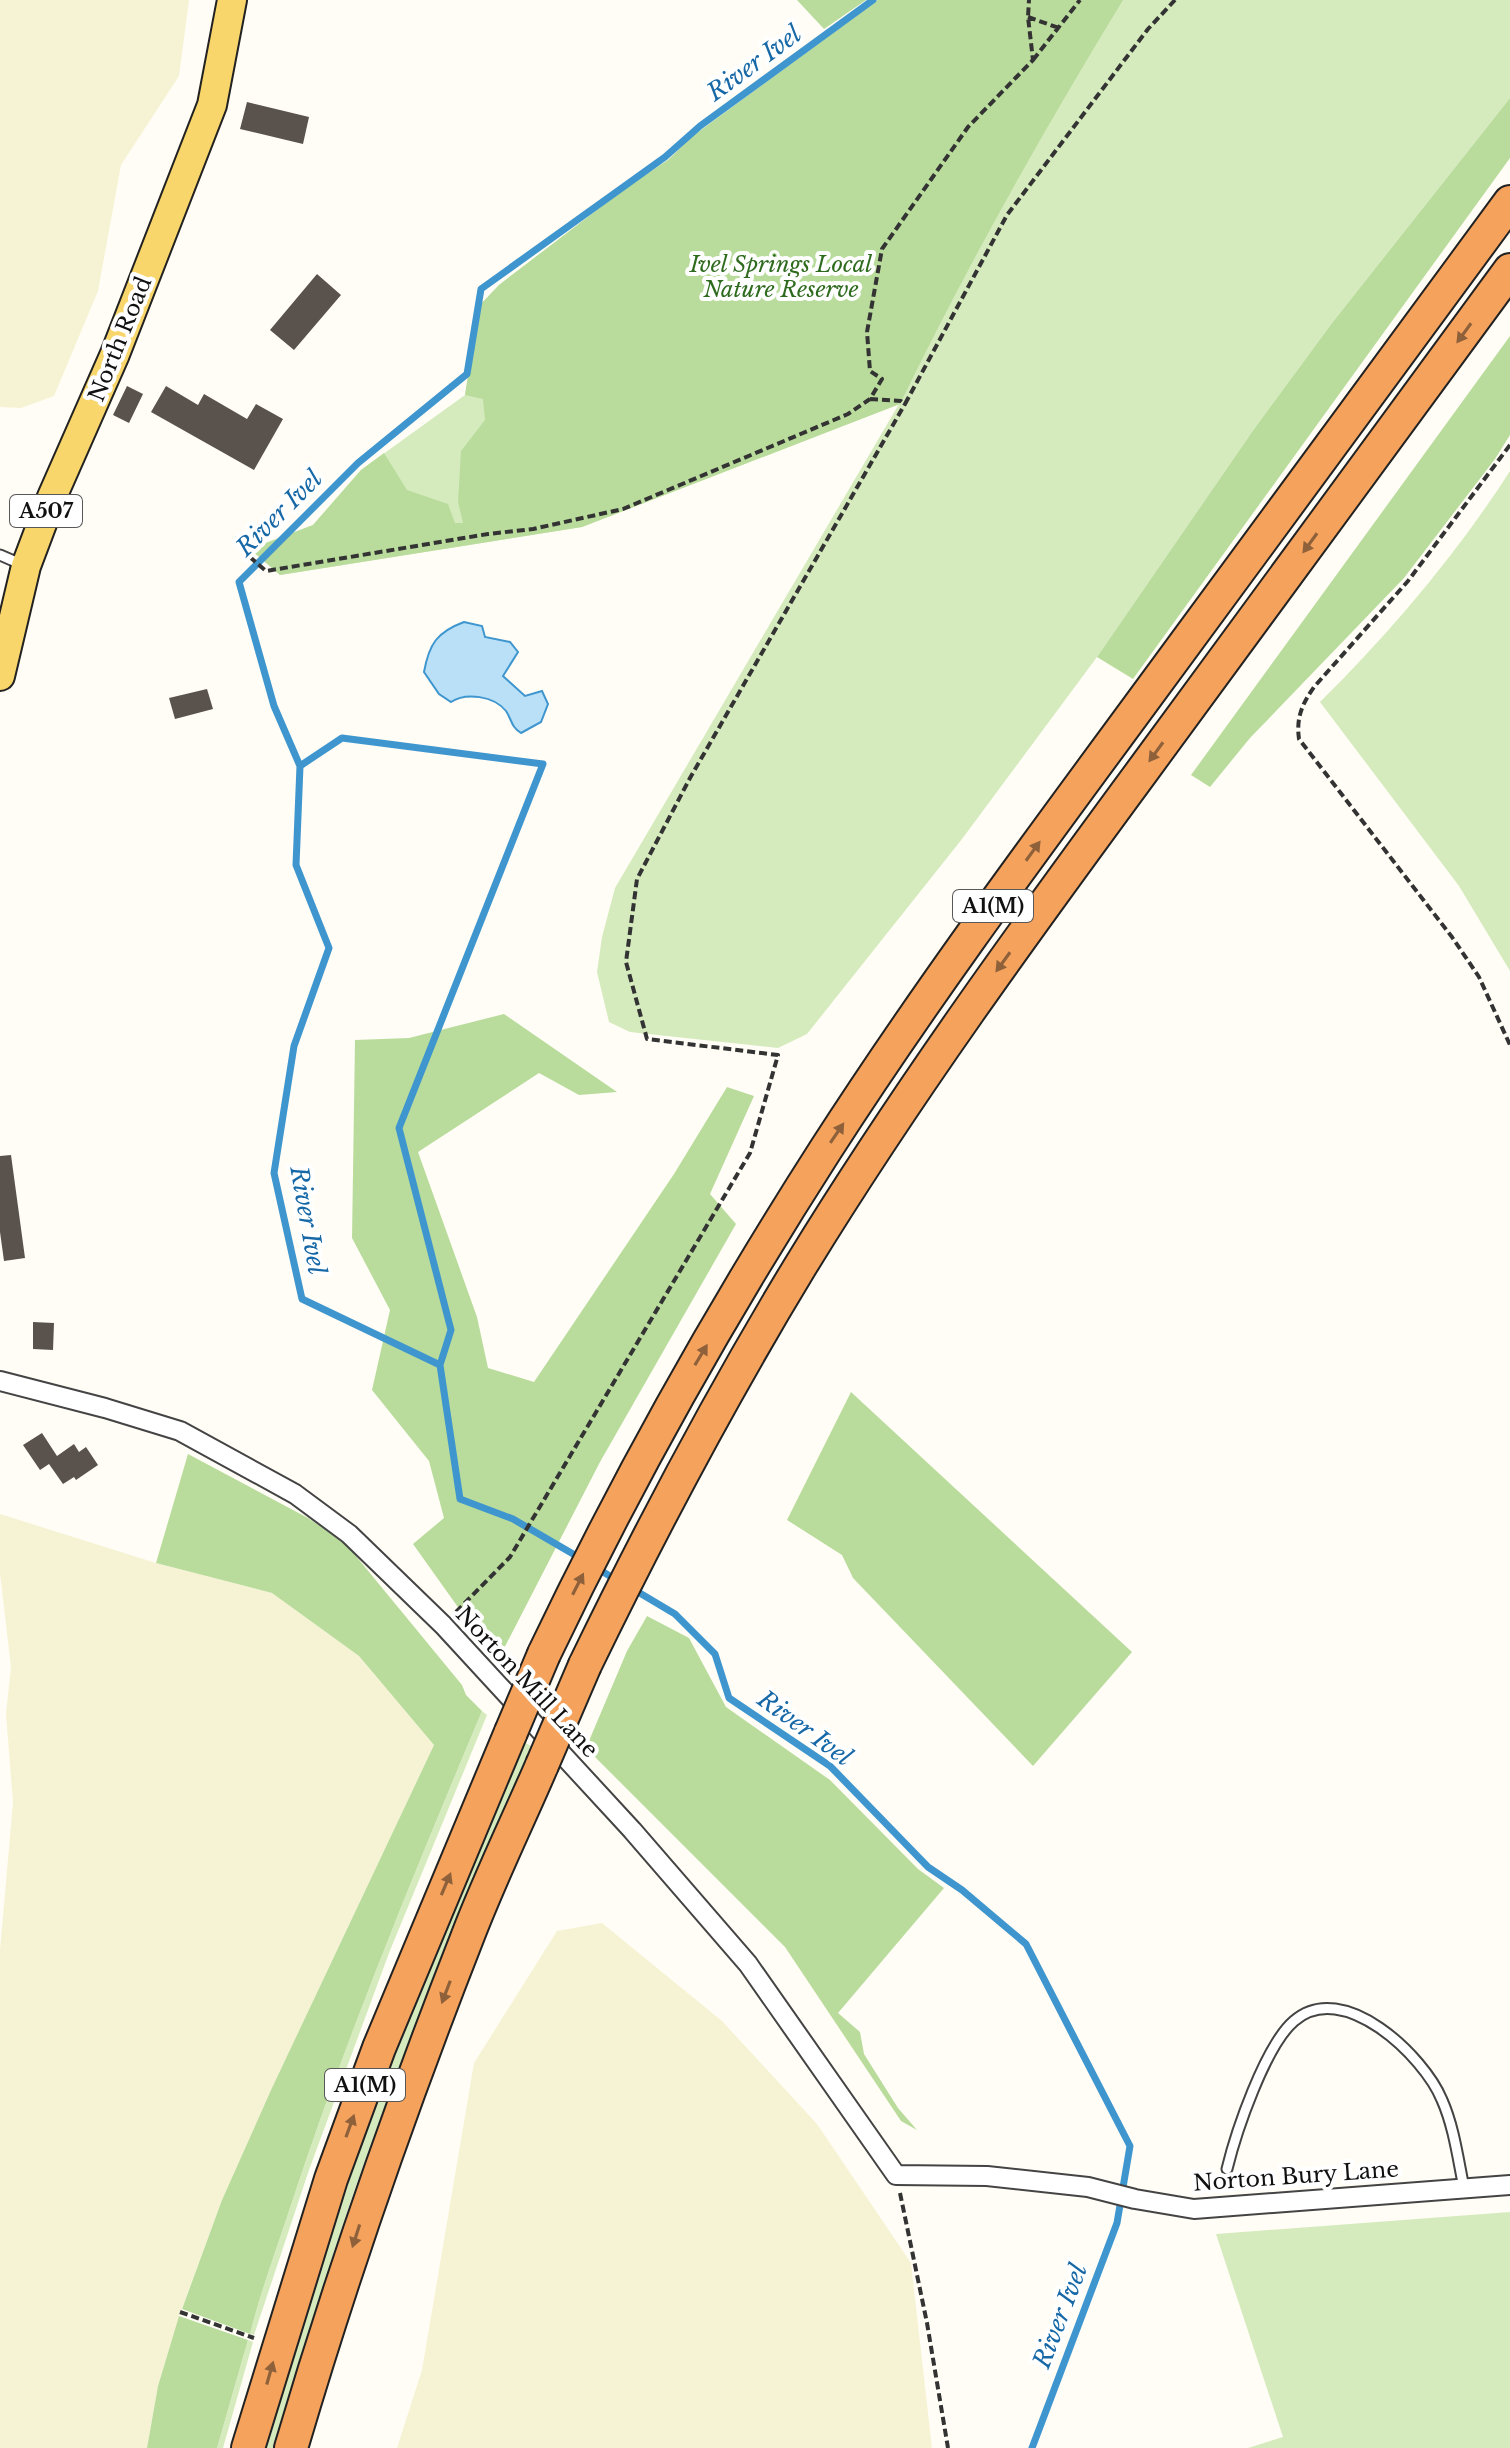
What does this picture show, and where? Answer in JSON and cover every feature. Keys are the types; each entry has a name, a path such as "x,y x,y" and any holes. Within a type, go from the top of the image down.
{"highway":[{"name":"A1(M)","path":"248,2448 331,2179 379,2048 544,1654 612,1517 686,1380 842,1125 924,1002 1510,202"},
{"name":"A1(M)","path":"291,2448 363,2216 468,1934 585,1665 655,1523 719,1407 800,1267 957,1025 1510,270"}],"main road":[{"name":"North Road","path":"0,676 13,561 52,497 115,354 193,160 212,105 232,0"}],"street":[{"name":"Norton Mill Lane","path":"0,1381 180,1431 295,1494 349,1534 443,1625 632,1830 748,1964 896,2175"},
{"name":"Norton Bury Lane","path":"896,2175 987,2176 1088,2187 1194,2209 1510,2185"}],"lane":[{"path":"1227,2169 1243,2115 1282,2035 1306,2013 1340,2010 1359,2015 1377,2025 1428,2074 1450,2120 1464,2188"}],"path":[{"path":"1029,0 1033,60"},
{"path":"237,536 251,558 266,571 533,529 623,509 848,414 870,399 882,379 870,371 867,332 882,249 968,127 1033,60 1080,0"},
{"path":"443,1625 510,1557 750,1153 778,1055 647,1039 626,962 637,879 690,778 905,404 1007,215 1148,29 1175,0"},
{"path":"1028,17 1059,28"},
{"path":"870,399 901,401 905,404"},
{"path":"1510,445 1408,581 1314,687 1303,703 1297,725 1299,739 1452,937 1479,977 1510,1045"},
{"path":"896,2175 927,2323 948,2448"},
{"path":"180,2312 254,2338"}],"shaded area":[{"path":"0,0 189,0 179,76 121,165 98,291 54,396 21,408 0,407"},
{"path":"0,1514 156,1563 272,1593 359,1656 434,1745 222,2200 179,2316 158,2386 147,2448 0,2448 0,1950 13,1803 6,1714 11,1667 0,1573"},
{"path":"602,1923 722,2021 817,2124 911,2263 932,2448 397,2448 422,2370 474,2063 557,1931"}],"green space":[{"path":"797,0 866,0 824,29"},
{"path":"878,0 1510,0 1510,98 1332,323 1254,429 1097,657 962,839 807,1034 778,1048 630,1032 609,1022 597,972 602,937 615,888 899,404 582,527 280,575 250,549 313,525 361,470 465,395 479,306 499,285 627,187 668,160 693,136"},
{"name":"Ivel Springs Local Nature Reserve","path":"878,0 1123,0 1007,199 900,404 582,527 280,575 250,549 313,525 361,470 384,453 407,490 448,504 455,523 463,523 458,502 461,451 485,420 483,399 465,395 479,306 499,285 627,187 668,160 693,136"},
{"path":"1510,98 1510,158 1133,679 1097,657 1254,429 1332,323"},
{"path":"1510,336 1510,435 1495,459 1404,578 1250,738 1210,787 1191,775"},
{"path":"1510,471 1510,971 1459,886 1320,702 1421,592 1468,533"},
{"path":"504,1014 617,1092 579,1095 539,1073 418,1152 477,1317 488,1368 534,1382 674,1174 727,1087 754,1096 710,1194 736,1224 600,1462 497,1662 413,1544 444,1518 429,1461 372,1390 390,1310 352,1238 355,1040 409,1038"},
{"path":"851,1392 1132,1652 1033,1766 853,1578 842,1555 787,1520"},
{"path":"188,1454 308,1518 346,1544 482,1711 355,2025 267,2275 250,2334 182,2309 222,2200 271,2090 434,1745 359,1656 272,1593 156,1563"},
{"path":"647,1616 689,1638 726,1707 830,1780 918,1869 944,1888 838,2013 860,2032 864,2054 898,2108 917,2130 901,2121 785,1947 586,1748 627,1651"},
{"path":"482,1711 487,1715 389,1953 309,2170 254,2335 250,2334 267,2275 355,2025"},
{"path":"522,1741 531,1746 418,2020 356,2186 314,2316 277,2448 265,2448 295,2340 393,2053"},
{"path":"1510,2212 1510,2448 1248,2448 1283,2437 1216,2234"},
{"path":"179,2316 248,2340 217,2448 147,2448 158,2386"},
{"path":"248,2340 253,2342 223,2448 217,2448"}],"water":[{"path":"464,622 482,626 485,637 510,642 518,652 503,676 525,696 542,691 548,704 541,722 521,733 513,726 506,711 494,702 472,696 451,702 439,694 424,672 429,654 441,635"}],"building":[{"path":"247,102 309,117 303,144 240,129"},
{"path":"317,274 341,295 294,350 270,330"},
{"path":"127,386 143,394 129,423 113,415"},
{"path":"166,386 198,405 204,394 247,419 256,404 283,419 254,470 151,412"},
{"path":"207,689 213,709 175,719 169,698"},
{"path":"11,1155 25,1258 4,1261 0,1232 0,1156"},
{"path":"33,1322 54,1323 53,1350 33,1349"},
{"path":"42,1433 57,1456 74,1444 79,1452 86,1447 98,1465 76,1480 74,1477 63,1484 49,1464 40,1470 23,1445"}],"waterway":[{"name":"River Ivel","path":"580,1558 513,1519 460,1499 440,1365 302,1299 274,1173 294,1046 329,948 296,865 300,766 274,706 239,582 358,463 467,374 481,289 665,157 700,126 873,0"},
{"path":"300,766 342,738 543,764 399,1128 451,1330 440,1365"},
{"name":"River Ivel","path":"595,1567 618,1581"},
{"name":"River Ivel","path":"633,1589 675,1614 715,1654 729,1698 830,1766 928,1867 962,1890 1026,1944 1130,2146 1117,2223 1032,2448"}]}
